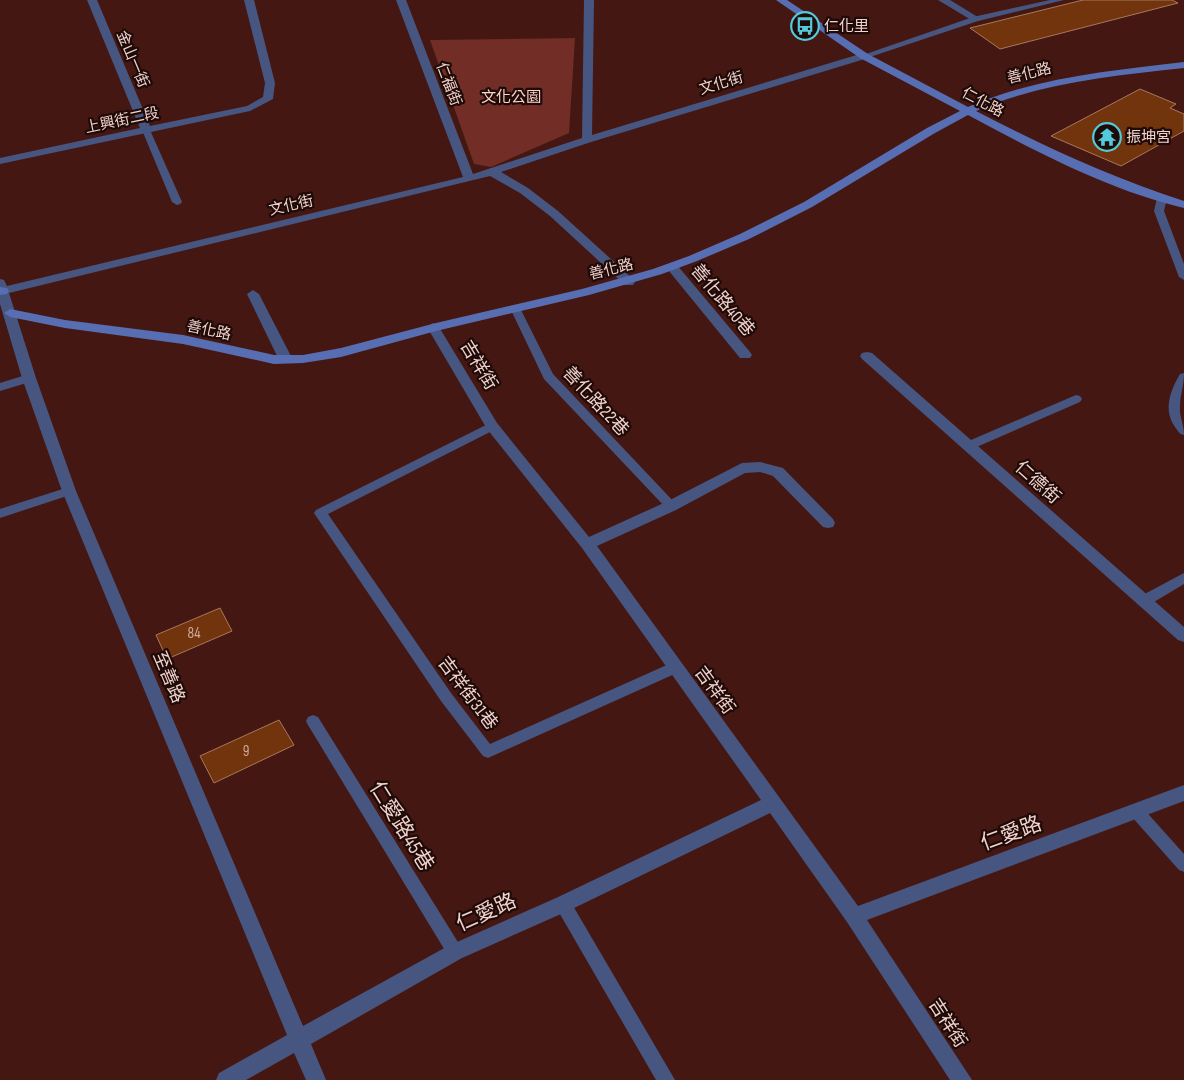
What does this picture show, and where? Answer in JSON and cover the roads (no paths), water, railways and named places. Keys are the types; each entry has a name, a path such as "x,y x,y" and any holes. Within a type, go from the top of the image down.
{"street":[{"name":"金山一街","path":"92,0 146,130"},
{"name":"上興街二段","path":"0,161 250,108 268,100 270,83 249,0"},
{"name":"仁福街","path":"401,0 469,179"},
{"path":"587,140 589,0"},
{"name":"仁化路","path":"781,0 864,56 1057,156 1184,205"},
{"path":"944,0 976,19"},
{"name":"文化街","path":"1,288 469,179 587,140 864,56"},
{"name":"善化路","path":"10,313 65,324 114,329 200,343 248,356 286,360 318,357 629,282 673,268 794,213 853,179 919,136 967,110 1013,92 1060,81 1184,65"},
{"path":"492,172 514,184 571,228 606,265 629,282"},
{"name":"善化路40巷","path":"673,268 745,355"},
{"name":"至善路","path":"1,288 29,378 69,491 316,1080"},
{"path":"254,294 286,360"},
{"name":"吉祥街","path":"433,328 492,426 587,544 674,668 854,916 962,1080"},
{"name":"仁德街","path":"867,356 1184,636"},
{"path":"587,544 670,506 742,468 760,467 778,472 828,523"},
{"name":"仁愛路","path":"854,916 1184,793"},
{"name":"仁愛路","path":"226,1080 455,952 563,904 773,803"}],"lane":[{"path":"864,56 976,19 1060,0"},
{"path":"146,130 177,202"},
{"path":"1162,198 1159,211 1184,277"},
{"name":"善化路22巷","path":"515,308 548,376 670,506"},
{"path":"1184,377 1173,399 1177,422 1184,430"},
{"path":"0,387 29,378"},
{"path":"968,446 1076,399"},
{"name":"吉祥街31巷","path":"492,426 320,513 446,698 488,752 674,668"},
{"path":"0,514 69,491"},
{"path":"1144,601 1184,578"},
{"name":"仁愛路45巷","path":"313,721 455,952"},
{"path":"1137,812 1184,865"},
{"path":"563,904 666,1080"}],"place":[{"name":"仁化里","path":"805,26"},
{"name":"振坤宮","path":"1107,137"}],"park label":[{"name":"文化公園","path":"511,97"}]}
